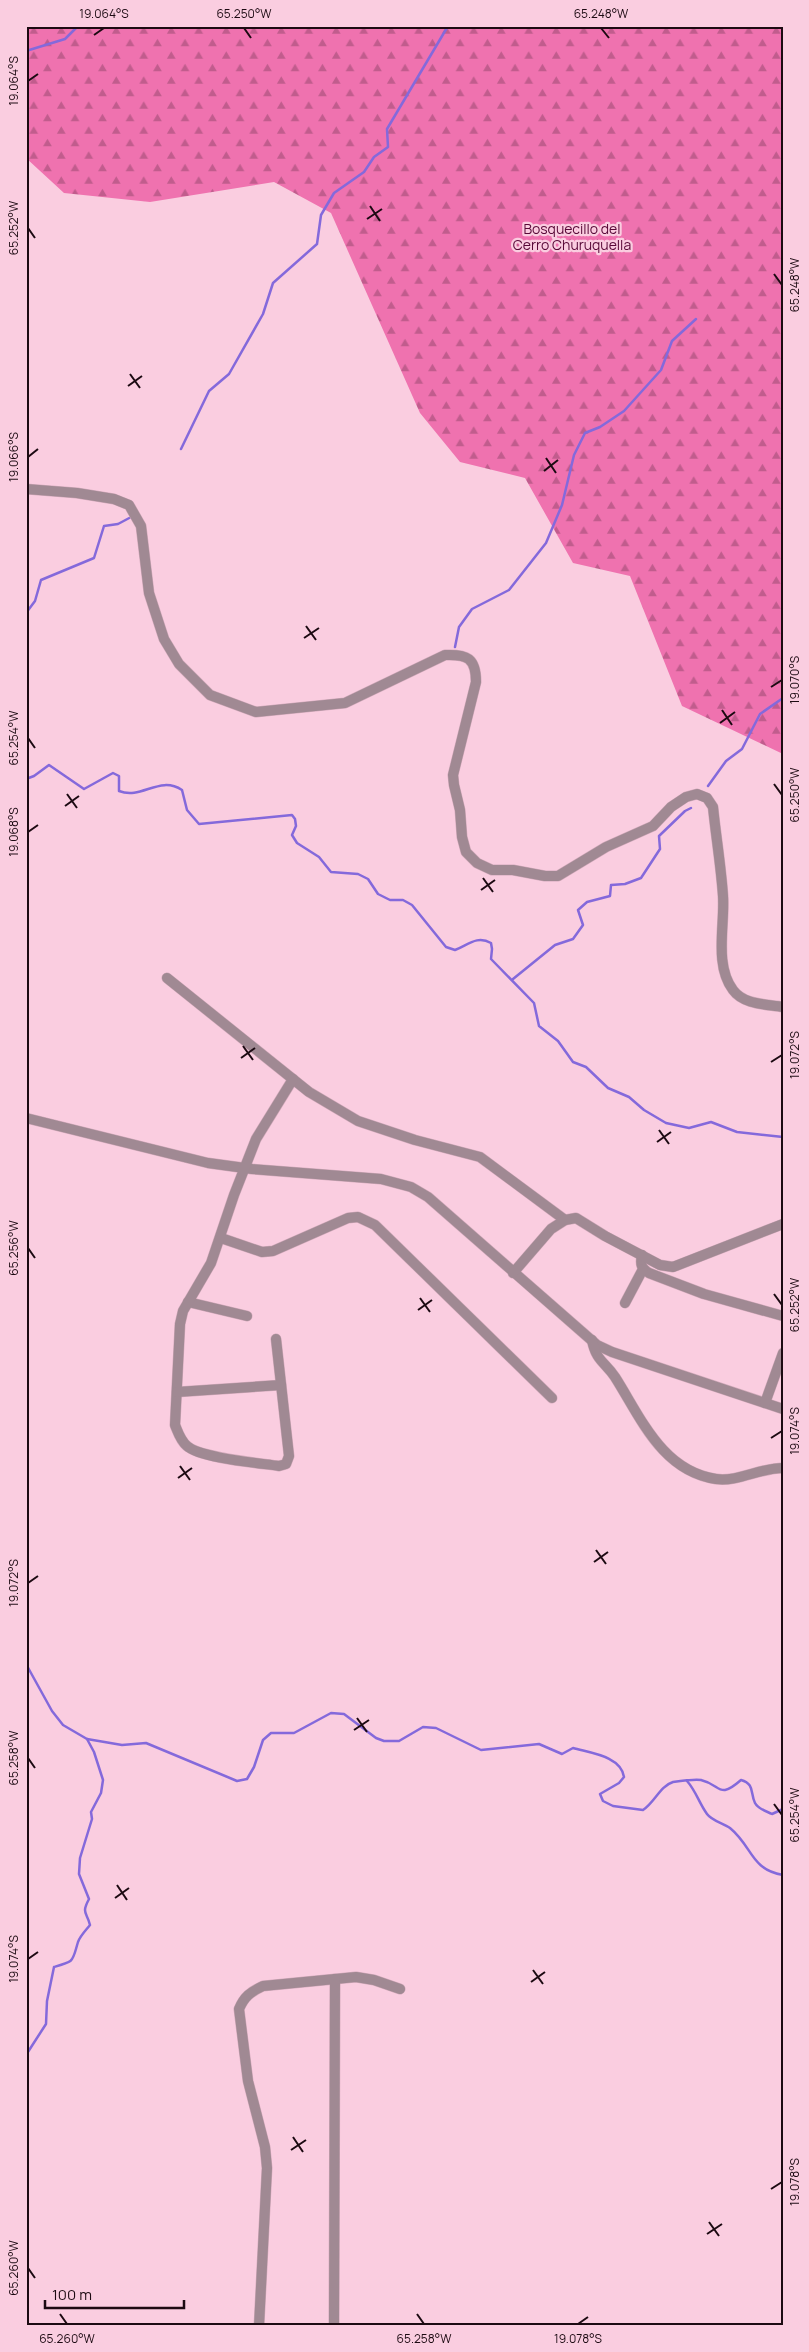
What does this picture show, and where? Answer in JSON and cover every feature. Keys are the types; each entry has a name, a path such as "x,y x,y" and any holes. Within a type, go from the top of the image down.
{"street":[{"path":"26,489 76,493 114,499 129,505 141,526 149,593 164,639 179,664 210,695 256,712 310,708 345,703 444,655 460,654 471,660 476,670 476,682 455,762 454,785 466,852 477,863 492,870 513,870 545,876 558,876 606,847 653,826 671,807 686,797 697,794 707,798 713,807 723,897 722,958 726,978 734,991 742,998 755,1003 783,1007"},
{"path":"167,978 309,1092 358,1121 415,1140 480,1157 565,1220"},
{"path":"276,1338 289,1456 286,1464 279,1466 203,1454 188,1447 175,1425 177,1345 180,1324 188,1302 212,1263 256,1139 293,1079"},
{"path":"26,1118 208,1163 382,1180 410,1187 428,1197 592,1340 612,1352 783,1409"},
{"path":"221,1238 262,1252 273,1251 348,1218 358,1217 375,1225 552,1398"},
{"path":"513,1273 552,1229 565,1220 576,1218 660,1265 673,1267 783,1224"},
{"path":"642,1255 640,1263 643,1269 704,1294 783,1316"},
{"path":"625,1303 643,1269"},
{"path":"188,1302 247,1316"},
{"path":"592,1340 594,1352 600,1362 614,1375 660,1450 673,1460 685,1468 714,1479 730,1480 774,1468 783,1468"},
{"path":"765,1403 783,1353"},
{"path":"177,1392 281,1385"},
{"path":"259,2326 267,2168 265,2147 248,2081 239,2009 242,2000 250,1992 263,1986 356,1977 374,1980 400,1989"},
{"path":"334,2326 335,1979"}],"green space":[{"name":"Bosquecillo del Cerro Churuquella","path":"26,26 783,26 783,754 682,706 630,576 573,563 525,478 460,462 420,413 331,213 274,182 150,202 64,193 26,158"}],"waterway":[{"path":"26,51 65,39 78,26"},
{"path":"181,449 209,391 229,374 263,314 273,283 317,244 321,215 334,193 364,172 374,157 388,147 387,129 448,26"},
{"path":"455,647 459,627 472,609 509,590 546,543 562,505 574,455 585,433 600,427 624,411 661,370 672,341 696,319"},
{"path":"26,613 35,601 41,580 94,558 104,526 118,524 133,516"},
{"path":"708,786 726,761 742,749 760,714 783,698"},
{"path":"26,779 34,776 49,765 84,789 113,773 119,776 119,791 127,793 135,793 158,786 174,786 182,790 187,810 199,824 292,815 296,826 292,835 297,843 319,857 331,872 358,874 368,879 378,894 390,900 403,900 412,905 446,947 455,950 477,940 491,943 491,959 534,1003 539,1026 558,1041 573,1062 586,1067 608,1088 629,1097 644,1110 666,1123 689,1128 711,1122 737,1132 783,1137"},
{"path":"513,979 555,945 573,939 583,925 578,910 587,902 610,896 611,885 625,884 641,878 660,849 659,836 685,811 691,808"},
{"path":"26,1664 52,1711 63,1725 87,1739 122,1745 146,1743 237,1781 247,1779 254,1767 263,1740 271,1733 294,1733 331,1713 344,1714 376,1738 384,1741 399,1741 423,1727 436,1728 481,1750 539,1744 562,1754 573,1748 604,1756 617,1764 622,1770 624,1777 619,1783 600,1794 603,1801 613,1806 643,1810 668,1784 673,1782 701,1780 724,1790 734,1786 741,1780 750,1786 755,1803 760,1808 772,1814 783,1809"},
{"path":"26,2055 46,2024 47,2001 54,1967 72,1960 79,1940 90,1925 85,1913 89,1899 79,1874 80,1858 92,1819 91,1812 101,1793 103,1780 94,1752 87,1739"},
{"path":"687,1781 709,1816 738,1835 758,1863 764,1868 783,1875"}]}
